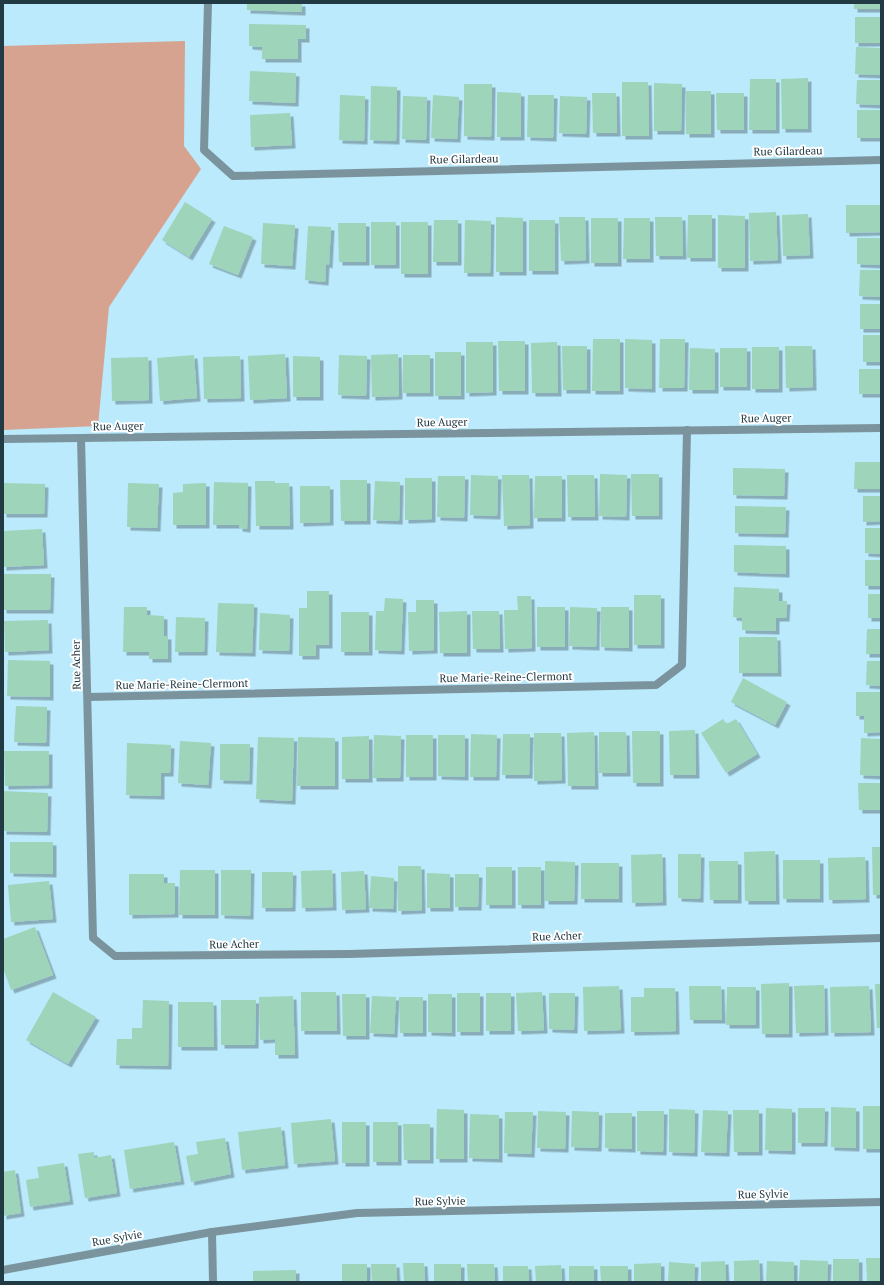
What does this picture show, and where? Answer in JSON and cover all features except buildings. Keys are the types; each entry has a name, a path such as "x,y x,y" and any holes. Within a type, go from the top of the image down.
{"street":[{"name":"Rue Gilardeau","path":"208,3 204,150 233,176 881,160"},
{"name":"Rue Auger","path":"3,439 881,428"},
{"name":"Rue Marie-Reine-Clermont","path":"88,697 656,684 682,665 687,430"},
{"name":"Rue Acher","path":"82,438 94,938 115,956 349,954 881,938"},
{"name":"Rue Sylvie","path":"3,1270 212,1232 357,1213 881,1202"},
{"path":"212,1232 213,1282"}],"shaded area":[{"path":"185,41 184,146 201,169 109,307 98,426 3,430 3,46"}]}
